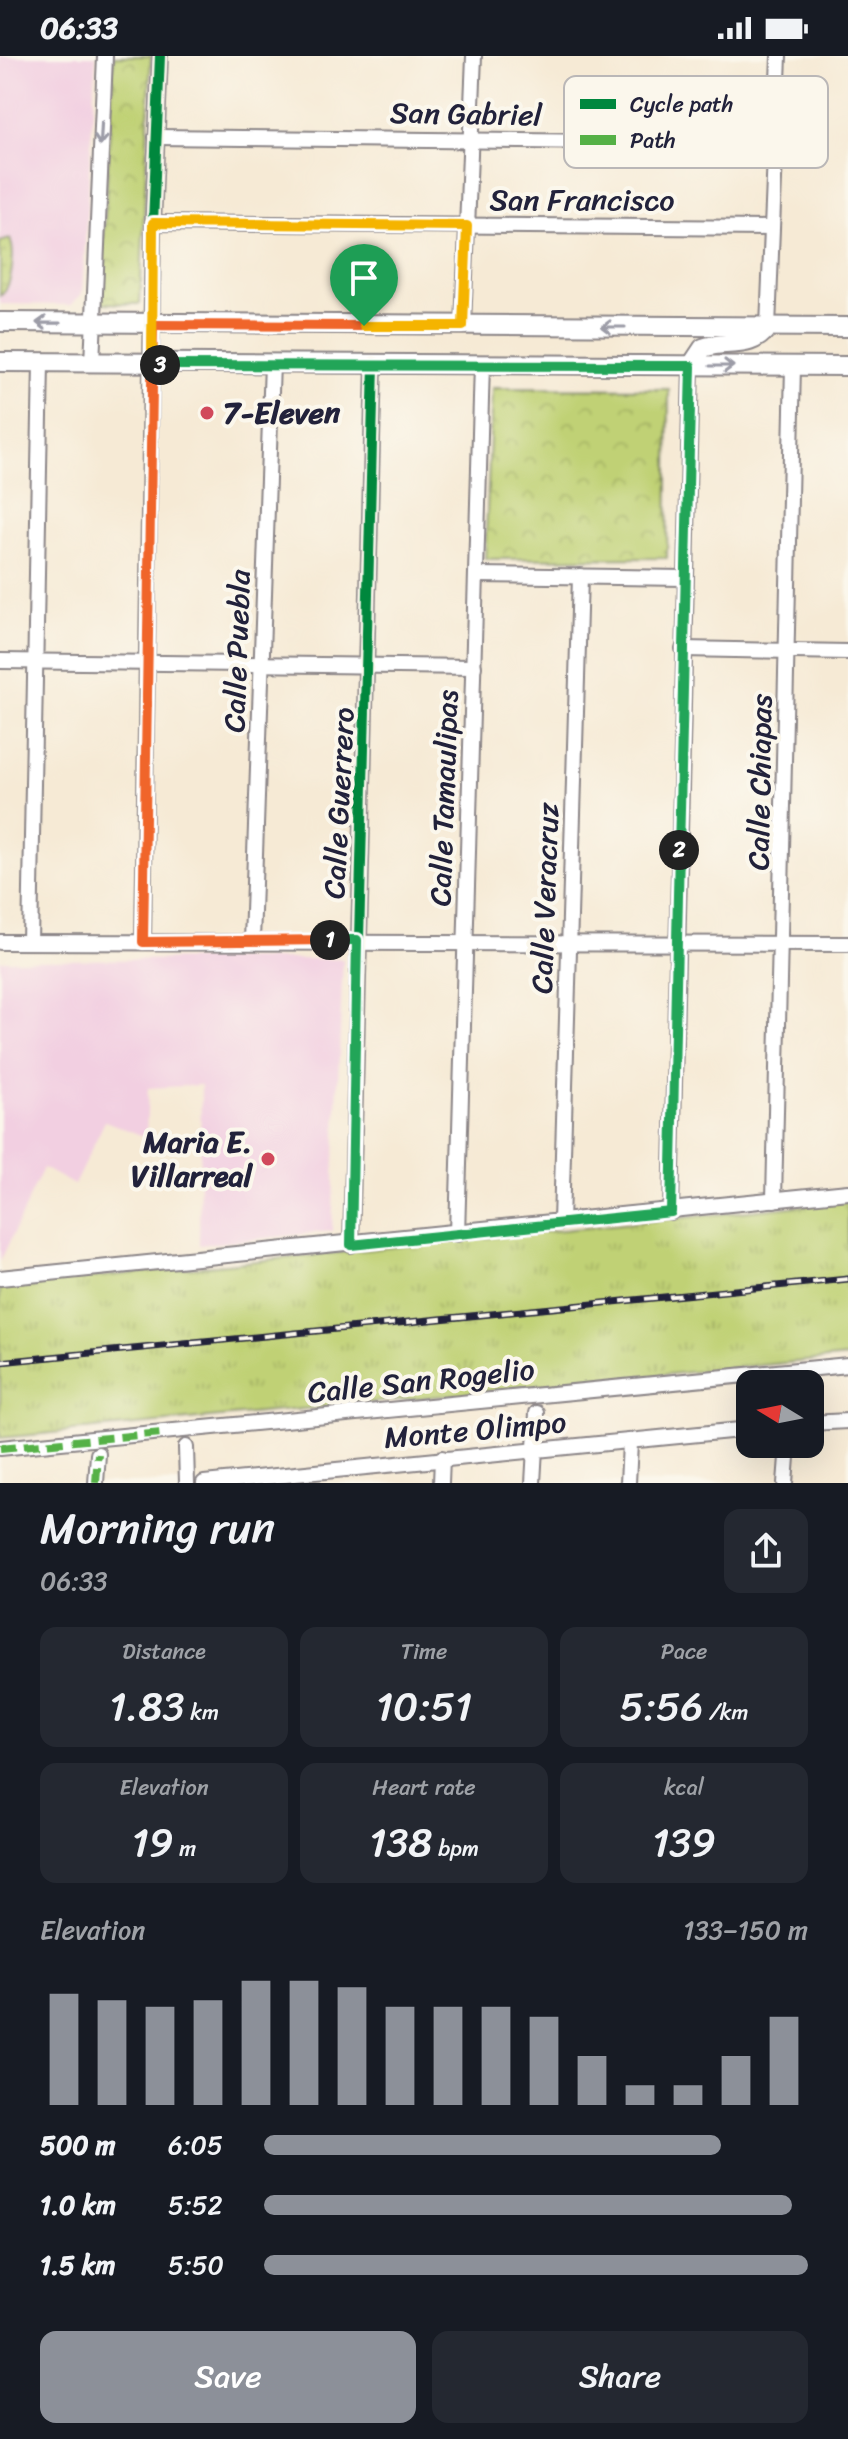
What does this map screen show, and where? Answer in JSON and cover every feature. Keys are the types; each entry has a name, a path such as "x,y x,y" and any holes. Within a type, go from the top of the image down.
{"main road":[{"path":"0,322 848,327"},
{"path":"691,366 703,348 757,340 768,327"},
{"path":"0,362 848,366"}],"street":[{"path":"92,364 105,56"},
{"path":"143,942 153,223 160,56"},
{"path":"463,326 474,56"},
{"path":"778,76 779,56"},
{"name":"San Gabriel","path":"156,137 564,141"},
{"path":"768,327 775,168"},
{"name":"San Francisco","path":"153,223 771,228"},
{"path":"30,942 41,363"},
{"name":"Calle Puebla","path":"252,941 272,363"},
{"name":"Calle Guerrero","path":"351,1245 357,940 369,664 374,364"},
{"name":"Calle Tamaulipas","path":"457,1234 482,364"},
{"path":"671,1212 691,366"},
{"name":"Calle Chiapas","path":"774,1200 789,651 793,366"},
{"path":"476,575 684,578"},
{"name":"Calle Veracruz","path":"561,1222 580,576"},
{"path":"683,649 848,652"},
{"path":"0,661 263,661 474,667"},
{"path":"0,942 465,940 848,944"},
{"path":"0,1278 351,1245 848,1192"},
{"name":"Calle San Rogelio","path":"0,1448 848,1365"},
{"path":"533,1483 537,1413"},
{"path":"824,1422 848,1421"},
{"name":"Monte Olimpo","path":"204,1483 355,1475 442,1458 630,1443 736,1431"},
{"path":"628,1483 630,1443"},
{"path":"186,1447 187,1483"},
{"path":"96,1483 98,1454"},
{"path":"441,1483 442,1458"},
{"path":"785,1483 787,1458"}],"shaded area":[{"path":"0,56 96,56 82,294 71,305 0,304"},
{"path":"343,959 332,1231 199,1245 201,1085 148,1088 146,1137 105,1121 74,1185 43,1168 0,1262 0,960"}],"green space":[{"path":"114,56 151,56 140,304 100,303"},
{"path":"10,239 12,270 0,296 0,242"},
{"path":"492,388 669,389 667,558 485,559"},
{"path":"848,1201 848,1357 0,1438 0,1287"}],"railway":[{"path":"0,1362 848,1279"}],"marked path":[{"path":"0,1448 161,1433"},
{"path":"96,1483 98,1454"}],"cycle path":[{"path":"143,942 153,223 160,56"},
{"path":"351,1245 374,364"}],"place":[{"name":"7-Eleven","path":"207,413"},
{"name":"Maria E. Villarreal","path":"268,1159"}],"route":[{"path":"364,326 153,325 152,365 146,660 143,942 357,940 351,1245 671,1212 691,366 152,365 153,223 467,226 463,326 364,326"}]}
